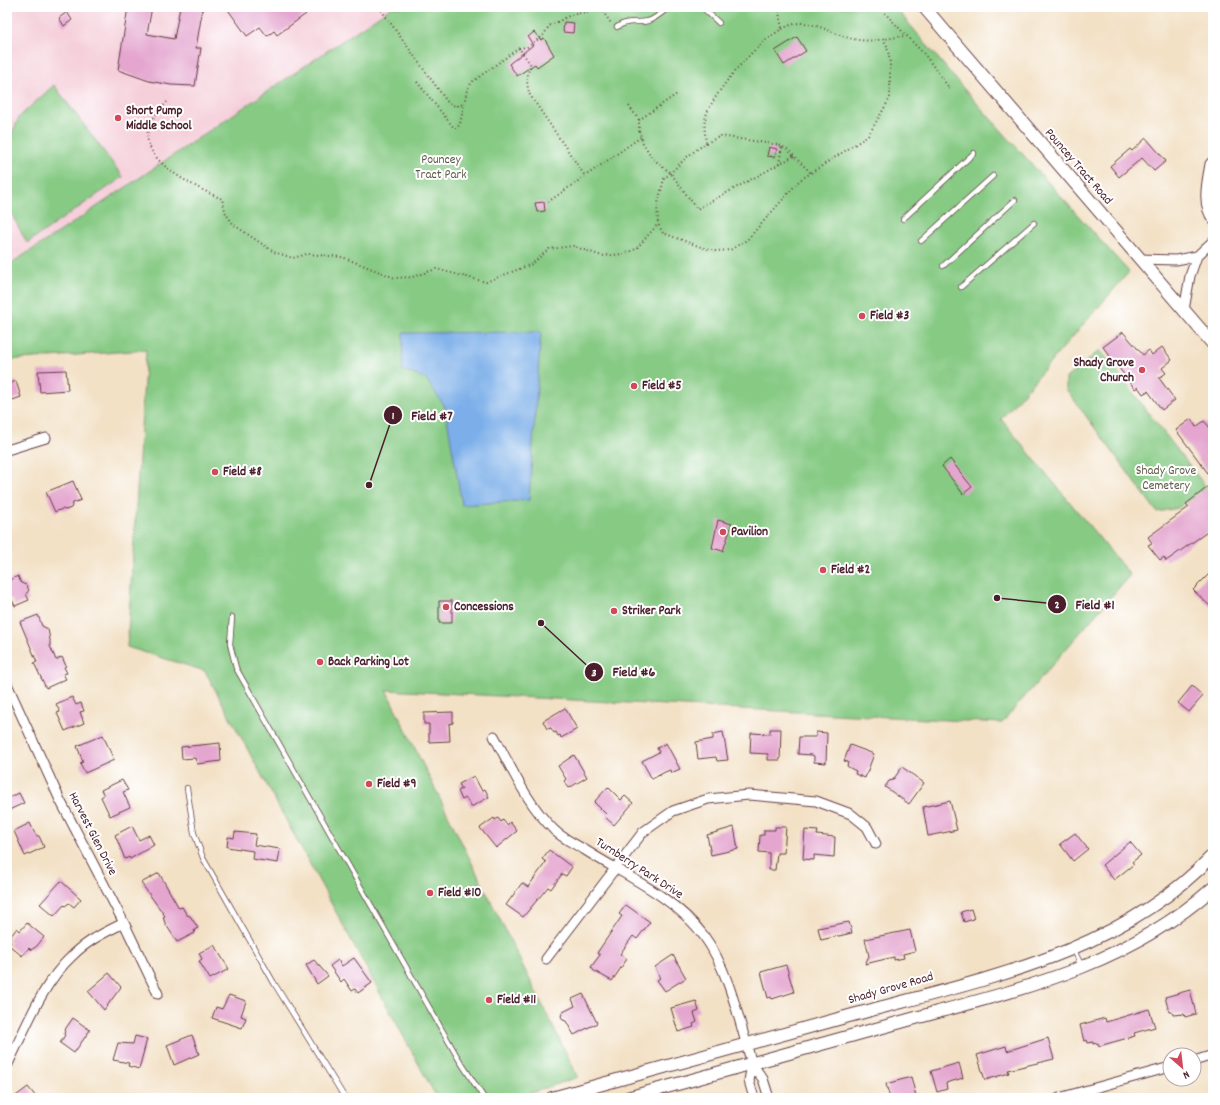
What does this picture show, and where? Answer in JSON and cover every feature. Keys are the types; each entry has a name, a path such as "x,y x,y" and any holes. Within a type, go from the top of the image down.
{"main road":[{"name":"Pouncey Tract Road","path":"924,7 1213,344"},
{"name":"Shady Grove Road","path":"552,1098 1019,968 1073,948 1110,931 1147,910 1182,884 1213,855"},
{"path":"627,1098 998,995 1083,968 1120,951 1156,930 1213,888"}],"street":[{"path":"1213,161 1210,164 1205,190 1209,214 1213,220"},
{"path":"1184,310 1190,276 1197,256 1213,241"},
{"path":"1139,259 1176,260 1197,256"},
{"path":"7,450 46,438"},
{"name":"Harvest Glen Drive","path":"7,684 60,800 124,923 158,994"},
{"name":"Turnberry Park Drive","path":"494,736 528,798 555,831 668,900 690,919 705,937 720,963 752,1064 763,1079 769,1098"},
{"path":"546,959 643,832 673,811 708,799 749,795 816,801 852,814 867,827 876,844"},
{"path":"7,1066 46,988 58,971 86,944 124,923"},
{"path":"1202,1059 1213,1056"},
{"name":"Turnberry Park Drive","path":"752,1064 749,1081 754,1098"},
{"path":"1059,1098 1162,1069"}],"lane":[{"path":"702,7 719,23"},
{"path":"616,28 626,22 648,21 668,8"},
{"path":"903,219 974,154"},
{"path":"921,241 993,176"},
{"path":"943,266 1015,200"},
{"path":"961,287 1034,223"},
{"path":"232,617 230,644 236,668 458,1058 484,1098"},
{"path":"187,788 194,833 203,858 274,983 344,1098"},
{"path":"1073,948 1083,968"}],"path":[{"path":"379,7 448,103 455,106 464,104"},
{"path":"778,7 782,28"},
{"path":"879,7 904,36 925,55 950,89"},
{"path":"417,82 454,128 458,128 467,90 472,82 518,48 527,47 543,36 549,26 571,15 596,10 603,12 616,28"},
{"path":"706,143 704,124 707,112 719,93 742,61 782,28 800,23 827,28 860,41 904,36"},
{"path":"810,173 787,149 782,146 720,136 706,143 670,172 664,179 657,207 658,224 663,233 715,251 730,250 747,240 800,180 868,136 880,118 890,98 890,62 887,46 883,38"},
{"path":"518,48 531,65 527,76 527,85 530,95 585,176"},
{"path":"639,120 677,94"},
{"path":"167,102 153,119 148,130 148,143 157,159 168,170 222,199 226,214 234,225 274,252 293,258 307,254 342,257 395,278 412,277 436,269 486,282 532,264 549,248 573,246 602,256 623,254 636,248 658,224"},
{"path":"629,106 639,120 641,137 651,156 661,166 670,172 697,209 794,156"},
{"path":"548,202 641,137"},
{"path":"779,164 782,146"}],"shaded area":[{"name":"Short Pump Middle School","path":"7,7 392,7 7,266"}],"green space":[{"name":"Striker Park","path":"392,7 895,7 963,88 1129,272 1001,419 1130,575 1002,723 386,690 578,1077 517,1098 437,1098 205,671 127,647 146,350 7,360 7,266"},
{"path":"54,85 123,177 27,243 12,215 7,201 9,141 19,117"},
{"name":"Shady Grove Cemetery","path":"1100,350 1206,487 1178,508 1157,512 1066,389 1066,378"}],"water":[{"path":"541,332 529,500 462,505 445,407 426,379 402,370 403,333"}],"building":[{"path":"128,7 152,7 147,34 174,39 180,7 203,7 196,48 201,48 195,86 171,85 149,81 118,70"},
{"path":"226,7 301,7 306,14 277,35 274,31 267,36 260,27 247,36"},
{"path":"67,12 72,20 64,26 59,18"},
{"path":"564,22 574,23 573,33 563,32"},
{"path":"534,32 541,40 544,38 554,55 537,67 535,64 517,76 509,64 533,45 528,37"},
{"path":"797,37 806,51 784,65 775,51"},
{"path":"1146,138 1166,161 1154,171 1142,158 1119,177 1110,166 1130,149 1132,151"},
{"path":"769,147 777,149 775,157 767,156"},
{"path":"544,202 545,211 537,212 535,203"},
{"name":"Shady Grove Church","path":"1123,332 1143,355 1149,350 1152,355 1162,347 1172,360 1162,368 1166,373 1159,378 1175,400 1162,410 1148,391 1143,394 1138,387 1135,389 1103,347"},
{"path":"66,370 68,390 40,392 38,371"},
{"path":"16,381 21,397 7,402 7,385"},
{"path":"1191,419 1196,427 1204,421 1213,431 1213,480 1176,430"},
{"path":"950,459 972,487 963,494 942,466"},
{"path":"73,481 81,500 73,503 71,508 66,510 62,509 55,512 46,492"},
{"path":"1213,483 1213,528 1166,561 1164,557 1160,560 1148,545 1152,543 1148,537 1189,507 1186,504"},
{"name":"Pavilion","path":"718,520 732,524 723,551 712,548"},
{"path":"1213,570 1213,609 1193,590"},
{"path":"18,576 21,583 26,585 29,590 26,594 29,600 15,606 11,598 7,600 7,581"},
{"path":"439,601 452,601 452,623 439,623"},
{"path":"38,615 42,626 48,629 50,646 56,660 62,657 67,673 63,674 66,679 46,688 34,663 37,662 20,622"},
{"path":"1192,686 1203,696 1189,712 1178,703"},
{"path":"72,697 76,705 81,703 84,711 80,712 84,723 65,731 57,713 60,712 56,704"},
{"path":"565,708 577,729 561,738 556,732 554,733 551,728 547,729 543,721"},
{"path":"453,712 453,723 449,724 450,741 429,742 429,724 424,724 424,713"},
{"path":"770,729 781,729 780,760 768,760 768,754 750,753 751,733 770,734"},
{"path":"723,732 728,760 717,761 716,757 698,759 696,742 713,739 713,734"},
{"path":"816,732 827,733 826,763 814,762 814,756 812,755 798,754 799,737 816,737"},
{"path":"103,735 114,760 85,773 80,763 83,762 77,746"},
{"path":"220,743 221,761 197,764 195,758 182,759 181,747"},
{"path":"666,743 680,769 671,773 670,770 652,779 642,761 659,752 657,748"},
{"path":"850,745 874,754 865,778 855,774 856,771 847,766 848,762 844,761"},
{"path":"574,755 587,777 569,788 564,781 566,779 558,766"},
{"path":"902,767 924,783 909,804 885,787 889,781 893,780"},
{"path":"474,776 482,791 485,789 489,797 471,807 466,798 462,800 458,791 462,789 459,784"},
{"path":"122,780 128,790 123,792 130,807 110,816 101,797 104,795 101,790"},
{"path":"608,787 621,800 625,796 633,803 614,825 605,817 607,815 594,802"},
{"path":"19,793 24,803 7,811 7,799"},
{"path":"950,801 957,830 928,836 923,807"},
{"path":"494,818 495,820 498,818 501,822 503,820 507,825 510,822 517,831 496,848 480,828"},
{"path":"30,823 34,832 37,836 39,836 44,847 25,856 14,831"},
{"path":"132,826 139,840 149,835 154,845 130,859 129,857 125,859 115,835"},
{"path":"734,827 738,849 711,855 707,835"},
{"path":"775,827 786,827 784,853 777,853 775,870 769,870 769,853 759,852 760,835 764,835 764,830 775,830"},
{"path":"805,830 818,831 817,835 835,837 834,857 814,855 814,860 803,859"},
{"path":"235,832 256,834 254,845 280,849 278,863 252,859 253,851 227,847 228,837 234,838"},
{"path":"1075,833 1088,849 1073,861 1060,844"},
{"path":"1130,842 1141,855 1132,862 1134,864 1114,880 1102,865"},
{"path":"549,850 572,867 566,876 562,874 551,889 548,887 523,917 506,905 522,883 528,887 546,862 542,859"},
{"path":"159,873 179,908 182,907 198,928 194,930 195,933 177,942 165,923 163,917 165,916 141,883"},
{"path":"61,881 81,899 74,907 69,903 65,906 64,905 54,916 40,904"},
{"path":"626,905 650,922 637,939 633,936 620,954 627,959 612,981 594,971 591,967 600,955 597,953 622,916 619,914"},
{"path":"971,909 974,919 964,922 961,912"},
{"path":"849,922 852,933 821,940 818,928"},
{"path":"27,923 44,937 37,946 31,950 29,948 22,956 9,945 11,942 8,940 17,928 20,931"},
{"path":"910,930 915,951 903,954 904,958 894,960 894,957 865,964 869,956 865,939"},
{"path":"214,945 229,969 210,979 199,961 202,959 199,953"},
{"path":"673,955 686,978 665,991 657,980 660,978 655,967"},
{"path":"354,958 372,983 358,993 355,989 352,991 344,979 341,982 330,966 338,960 342,966"},
{"path":"314,960 328,976 317,984 306,965"},
{"path":"786,965 794,992 772,999 771,997 768,998 761,972"},
{"path":"109,973 121,987 104,1010 88,991"},
{"path":"1190,990 1196,1014 1185,1017 1184,1014 1173,1015 1172,1012 1169,1012 1165,997"},
{"path":"583,994 597,1023 574,1035 566,1021 563,1020 561,1016 563,1012 575,1006 572,999"},
{"path":"229,995 246,1001 241,1016 246,1018 242,1028 212,1018 216,1007 222,1009"},
{"path":"696,1001 699,1011 694,1013 697,1022 693,1024 694,1027 678,1032 671,1008"},
{"path":"1149,1009 1155,1027 1134,1033 1135,1036 1099,1046 1098,1043 1093,1044 1093,1042 1088,1043 1087,1040 1084,1041 1080,1025 1105,1018 1106,1022"},
{"path":"73,1018 90,1030 74,1053 60,1043 65,1035 66,1028"},
{"path":"192,1035 199,1054 174,1065 167,1045"},
{"path":"135,1036 147,1039 139,1069 128,1066 129,1063 113,1060 118,1043 133,1044"},
{"path":"1048,1038 1054,1059 1008,1070 1009,1073 985,1080 977,1055 1006,1046 1007,1051"},
{"path":"959,1063 963,1078 946,1083 947,1089 937,1092 931,1071"},
{"path":"911,1077 916,1096 908,1098 890,1098 886,1084"},
{"path":"28,1087 37,1098 13,1098"}],"place":[{"name":"Short Pump Middle School","path":"118,118"},
{"name":"Field #3","path":"862,316"},
{"name":"Shady Grove Church","path":"1142,370"},
{"name":"Field #5","path":"634,386"},
{"name":"Field #8","path":"215,472"},
{"name":"Field #7","path":"369,485"},
{"name":"Pavilion","path":"723,532"},
{"name":"Field #2","path":"823,570"},
{"name":"Field #1","path":"997,598"},
{"name":"Concessions","path":"446,607"},
{"name":"Striker Park","path":"614,611"},
{"name":"Field #6","path":"541,623"},
{"name":"Back Parking Lot","path":"320,662"},
{"name":"Field #9","path":"369,784"},
{"name":"Field #10","path":"430,893"},
{"name":"Field #11","path":"489,1000"}],"park label":[{"name":"Pouncey Tract Park","path":"441,168"}]}
